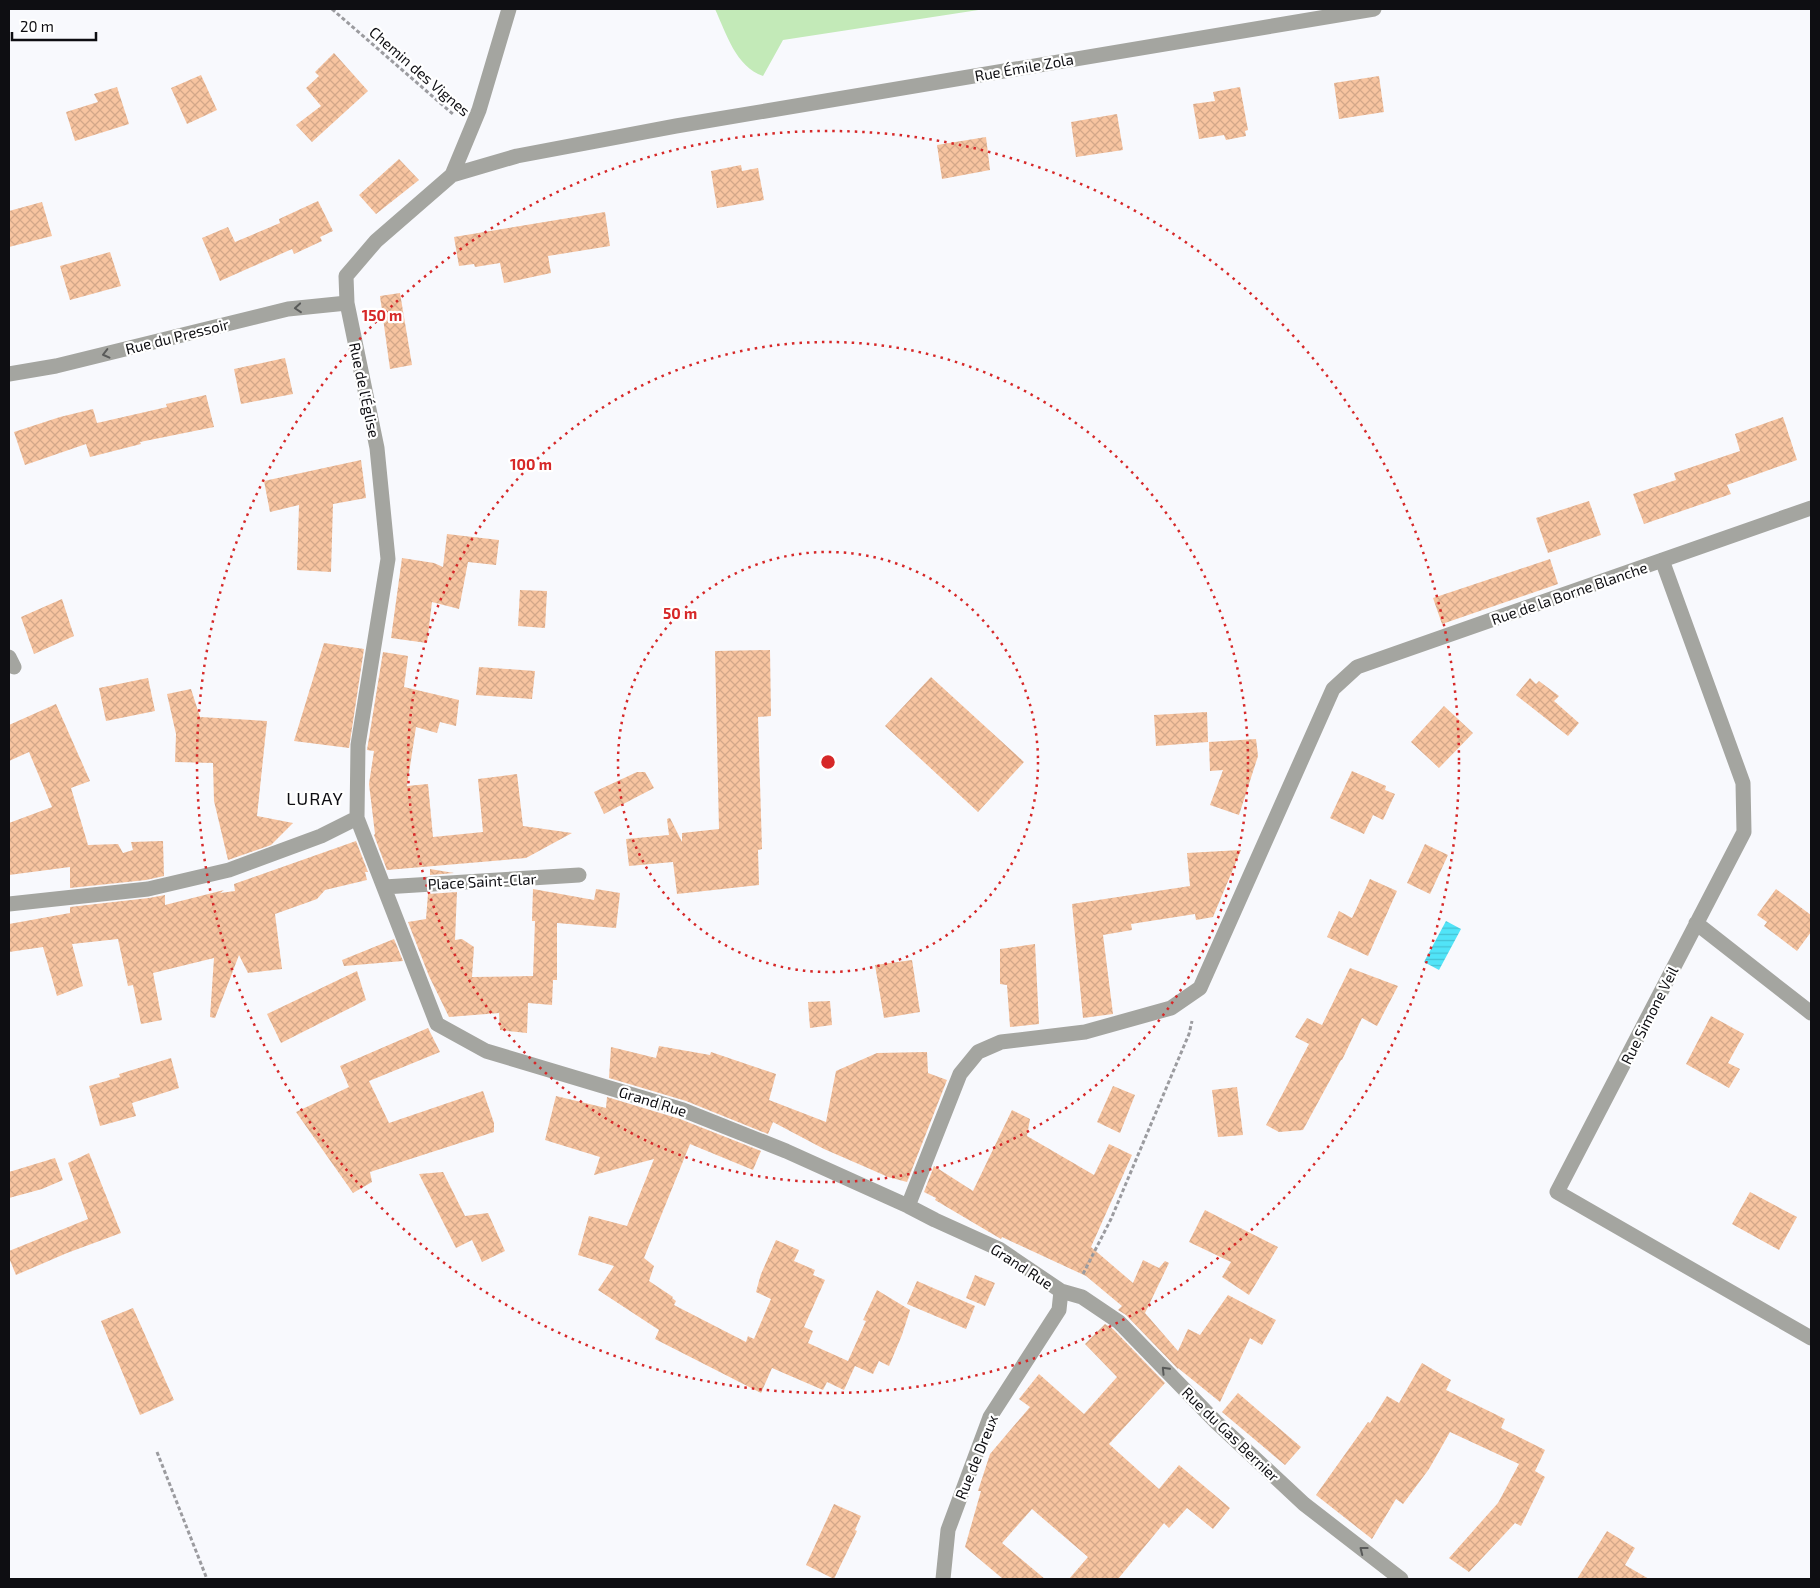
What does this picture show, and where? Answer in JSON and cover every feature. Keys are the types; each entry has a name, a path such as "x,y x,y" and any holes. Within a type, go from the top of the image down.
{"street":[{"path":"452,175 479,110 509,9"},
{"name":"Rue Émile Zola","path":"676,126 1372,9"},
{"name":"Rue de l'Église","path":"357,818 358,745 388,559 377,448 347,303 346,276 376,241 452,175 517,156 676,126"},
{"name":"Rue du Pressoir","path":"9,374 56,366 288,309 347,303"},
{"name":"Rue de la Borne Blanche","path":"1200,988 1333,690 1357,667 1811,508"},
{"name":"Rue Simone Veil","path":"1662,560 1742,783 1744,832 1557,1192 1811,1338"},
{"path":"9,904 148,889 229,870 321,836 357,818"},
{"name":"Grand Rue","path":"357,818 437,1024 486,1052 683,1110 786,1151 999,1249 1060,1291"},
{"name":"Place Saint-Clar","path":"384,886 579,875"},
{"path":"1696,924 1811,1013"},
{"path":"908,1206 960,1074 978,1052 1001,1042 1085,1032 1161,1011 1171,1008 1200,988"},
{"name":"Rue de Dreux","path":"943,1579 948,1530 990,1417 1059,1310 1060,1291"},
{"name":"Rue du Gas Bernier","path":"1060,1291 1082,1297 1118,1322 1216,1422 1304,1504 1401,1579"}],"path":[{"name":"Chemin des Vignes","path":"332,9 470,130"},
{"path":"1060,1291 1081,1278 1111,1219 1189,1034 1200,988"},
{"path":"157,1452 207,1579"}],"green space":[{"path":"715,9 985,9 783,40 763,76 754,72 739,57"}],"water":[{"path":"1446,921 1461,929 1439,970 1424,962"}],"building":[{"path":"334,53 368,91 312,142 296,125 321,106 306,88 319,76 315,72"},
{"path":"201,75 217,110 187,124 171,88"},
{"path":"1379,76 1384,112 1339,119 1334,83"},
{"path":"117,87 129,124 75,141 66,112 98,102 94,94"},
{"path":"1240,87 1248,130 1245,131 1246,136 1226,140 1224,135 1199,139 1193,104 1215,101 1213,92"},
{"path":"1117,114 1123,150 1076,157 1071,122"},
{"path":"986,137 990,170 942,179 937,145"},
{"path":"399,159 419,180 376,214 359,195"},
{"path":"741,165 742,171 758,168 764,200 717,208 711,171"},
{"path":"318,201 333,231 320,237 322,241 294,254 292,249 220,281 202,238 228,227 235,242 280,223 279,219"},
{"path":"42,202 52,236 9,247 9,211"},
{"path":"605,212 610,246 548,256 551,273 504,283 500,263 475,267 474,264 459,266 454,237"},
{"path":"110,252 121,286 70,300 60,266"},
{"path":"400,293 412,365 390,369 380,296"},
{"path":"285,358 293,394 241,404 234,369"},
{"path":"206,395 214,427 140,442 141,444 90,457 86,444 25,465 14,432 60,417 93,409 97,423 167,407 166,404"},
{"path":"1783,417 1797,460 1727,485 1731,494 1644,524 1633,494 1676,480 1674,473 1740,451 1735,434"},
{"path":"361,460 366,498 333,504 331,572 297,570 299,505 270,512 264,481"},
{"path":"1589,501 1601,535 1548,553 1536,518"},
{"path":"447,534 499,540 496,565 468,562 459,609 432,602 427,643 391,638 402,558 434,563 443,567"},
{"path":"1550,559 1558,584 1442,624 1433,598"},
{"path":"520,590 547,591 545,628 518,626"},
{"path":"62,599 74,636 34,654 21,617"},
{"path":"324,643 364,649 349,748 294,741"},
{"path":"770,650 771,716 758,717 762,849 758,850 759,885 677,894 673,862 629,866 626,839 669,835 667,819 670,818 682,842 682,833 719,829 715,651"},
{"path":"383,652 408,656 404,687 459,700 456,726 440,722 437,733 416,727 407,786 428,784 433,837 483,832 478,779 517,774 523,826 572,833 526,858 387,870 374,835 369,784 374,751 367,750"},
{"path":"479,667 535,671 532,699 476,695"},
{"path":"931,677 1024,762 978,812 885,726"},
{"path":"148,678 155,711 106,721 99,688"},
{"path":"1530,678 1536,684 1539,681 1559,696 1554,701 1579,723 1568,736 1516,695"},
{"path":"191,689 200,717 267,721 257,816 293,823 271,845 228,860 214,801 213,763 175,762 176,734 167,694"},
{"path":"56,704 90,781 71,788 88,845 118,844 123,853 133,850 131,842 163,841 164,876 146,880 70,888 70,867 9,875 9,823 52,807 29,752 9,761 9,725"},
{"path":"1444,706 1473,733 1439,768 1411,742"},
{"path":"1207,712 1208,742 1156,746 1154,715"},
{"path":"1256,739 1258,756 1239,815 1210,805 1223,770 1210,771 1209,742"},
{"path":"1352,771 1386,786 1385,790 1395,794 1383,820 1373,815 1364,834 1330,818"},
{"path":"637,772 645,772 654,788 604,814 594,792"},
{"path":"356,841 368,872 365,872 367,880 325,890 317,899 275,914 282,969 248,973 239,955 215,1018 210,1017 214,958 153,973 162,1020 141,1024 133,985 128,986 118,939 72,944 83,986 57,996 43,947 9,952 9,924 70,913 70,907 165,895 165,905 224,890 220,893 235,891 234,884"},
{"path":"1425,844 1448,855 1430,894 1407,883"},
{"path":"1241,850 1213,917 1196,920 1195,914 1131,924 1132,930 1103,935 1113,1014 1083,1018 1072,904 1190,886 1187,853"},
{"path":"430,869 454,873 430,875"},
{"path":"1370,879 1397,891 1368,956 1327,937 1339,911 1352,918"},
{"path":"533,889 594,900 596,889 620,893 616,928 557,923 557,980 553,980 552,1005 528,1003 527,1033 500,1030 499,1013 449,1017 429,976 408,922 426,919 428,894 457,892 455,940 462,939 474,947 472,977 533,976 535,921 532,921"},
{"path":"1776,889 1811,915 1811,932 1797,951 1764,926 1767,922 1757,915"},
{"path":"394,939 403,961 344,966 342,960"},
{"path":"1035,944 1039,1024 1010,1027 1007,985 1000,984 1000,949"},
{"path":"912,960 920,1012 884,1018 875,965"},
{"path":"1350,968 1398,986 1377,1026 1362,1018 1342,1060 1303,1130 1279,1132 1266,1125 1309,1044 1295,1037 1307,1018 1322,1025"},
{"path":"357,971 366,1000 281,1043 267,1014"},
{"path":"830,1001 832,1025 810,1028 808,1002"},
{"path":"1711,1016 1744,1034 1728,1063 1740,1069 1729,1088 1686,1064"},
{"path":"428,1028 440,1052 369,1081 389,1123 483,1091 494,1123 494,1132 370,1172 372,1182 353,1193 296,1112 349,1087 340,1066"},
{"path":"659,1046 710,1055 711,1052 776,1074 769,1100 826,1122 836,1071 877,1053 927,1052 928,1073 947,1080 907,1182 888,1177 824,1149 773,1122 768,1134 686,1101 609,1078 611,1047 656,1058"},
{"path":"171,1058 179,1088 132,1103 136,1116 100,1126 89,1086 120,1077 119,1074"},
{"path":"1113,1086 1135,1095 1120,1133 1097,1122"},
{"path":"1237,1087 1243,1135 1218,1137 1212,1090"},
{"path":"556,1096 606,1108 607,1097 680,1119 761,1151 753,1170 690,1144 644,1258 654,1266 649,1281 673,1297 676,1301 674,1305 746,1342 748,1336 754,1339 771,1299 756,1292 761,1274 776,1240 799,1250 794,1261 815,1270 813,1275 825,1280 804,1327 813,1331 808,1343 848,1361 866,1321 863,1320 877,1290 910,1310 889,1366 879,1361 873,1374 855,1366 844,1390 827,1382 823,1390 772,1368 761,1393 655,1339 659,1330 598,1290 614,1266 578,1255 589,1216 627,1226 654,1159 594,1175 600,1157 545,1140"},
{"path":"1012,1110 1030,1119 1027,1136 1094,1175 1109,1144 1132,1155 1091,1247 1133,1283 1143,1260 1159,1268 1165,1261 1169,1263 1145,1313 1178,1351 1188,1329 1200,1335 1228,1295 1276,1320 1262,1345 1250,1338 1220,1402 1178,1369 1126,1315 1118,1310 1122,1306 1086,1276 1002,1237 1001,1239 924,1192 934,1166 973,1191"},
{"path":"89,1153 121,1233 16,1275 9,1258 9,1251 88,1219 68,1163"},
{"path":"55,1158 63,1180 42,1189 9,1198 9,1172"},
{"path":"443,1172 465,1216 488,1213 505,1251 482,1262 472,1240 456,1248 419,1174"},
{"path":"1750,1192 1797,1217 1779,1250 1732,1224"},
{"path":"1205,1210 1278,1247 1249,1295 1222,1277 1231,1262 1189,1242"},
{"path":"975,1275 995,1283 985,1306 966,1298"},
{"path":"917,1281 975,1306 966,1329 907,1304"},
{"path":"133,1308 174,1400 140,1415 101,1321"},
{"path":"1105,1324 1113,1329 1165,1383 1109,1444 1159,1489 1179,1465 1230,1508 1213,1529 1187,1508 1169,1528 1164,1523 1118,1579 1069,1579 1088,1557 1032,1509 1002,1543 1045,1579 1003,1579 965,1547 981,1491 978,1491 990,1454 1030,1407 1019,1399 1039,1374 1084,1414 1117,1377 1085,1344"},
{"path":"1422,1363 1451,1380 1446,1390 1505,1419 1501,1428 1545,1450 1535,1471 1545,1477 1521,1526 1515,1523 1469,1572 1449,1558 1498,1503 1519,1464 1450,1432 1429,1469 1403,1504 1396,1499 1372,1539 1316,1495 1368,1422 1370,1423 1387,1396 1399,1403"},
{"path":"1238,1393 1301,1447 1285,1465 1222,1412"},
{"path":"834,1504 861,1516 855,1530 857,1531 834,1579 806,1565"},
{"path":"1607,1531 1635,1548 1625,1565 1649,1579 1577,1579"}],"district":[{"name":"LURAY","path":"315,798"}]}
